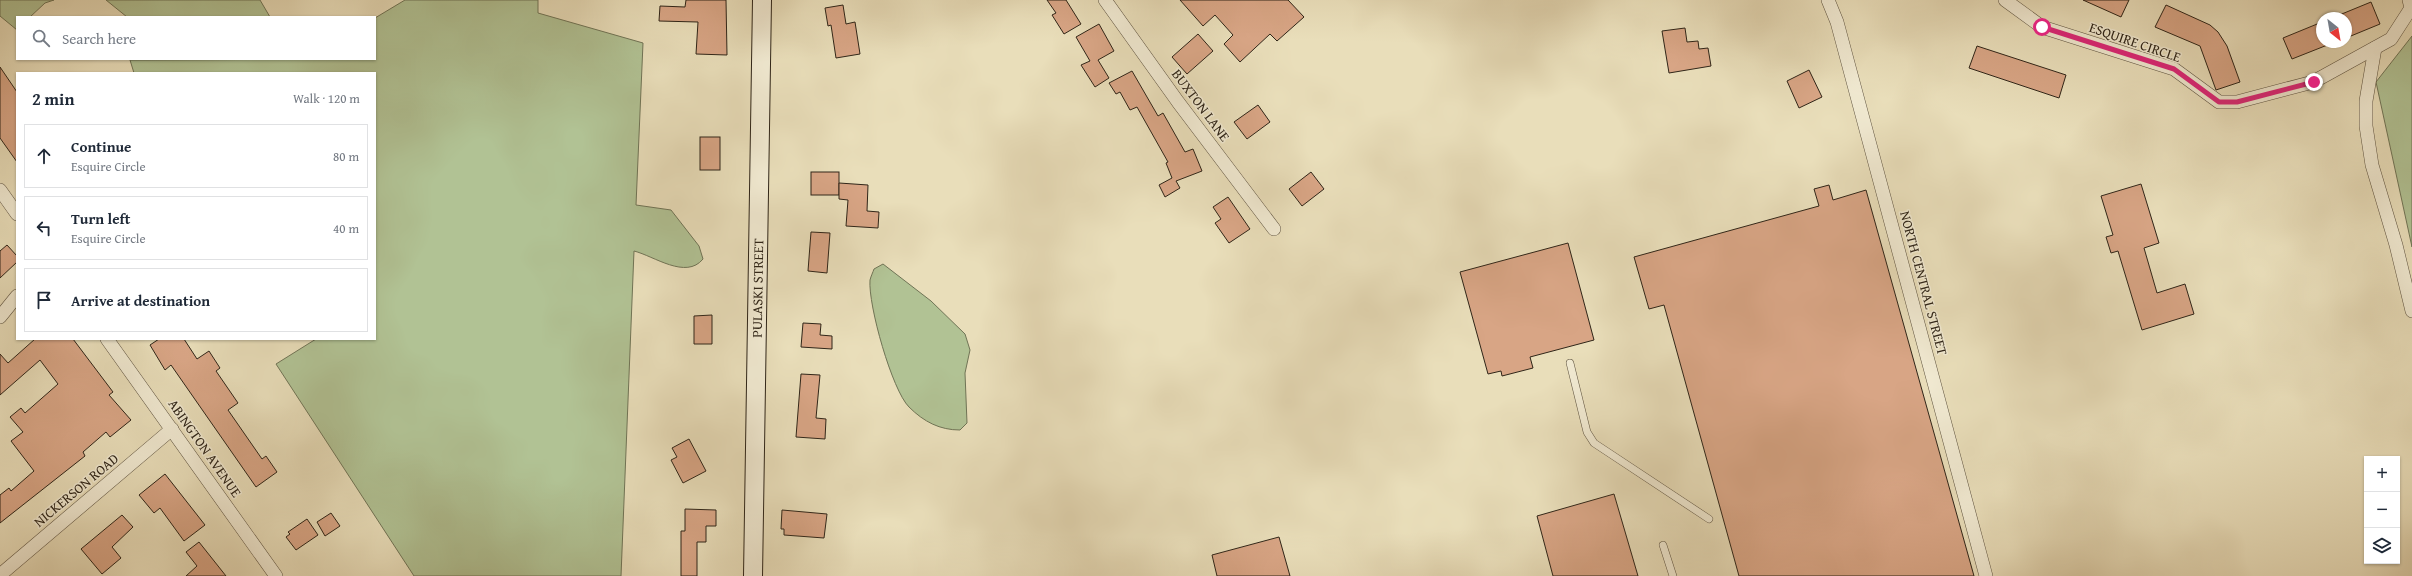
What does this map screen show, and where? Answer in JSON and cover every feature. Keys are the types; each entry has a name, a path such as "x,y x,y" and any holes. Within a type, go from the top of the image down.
{"main road":[{"name":"PULASKI STREET","path":"753,576 762,0"}],"street":[{"name":"BUXTON LANE","path":"1105,0 1178,102 1274,229"},
{"name":"NORTH CENTRAL STREET","path":"1828,0 1837,22 1986,576"},
{"name":"ESQUIRE CIRCLE","path":"2005,0 2042,27 2174,69 2219,102 2237,102 2314,82 2391,39 2411,8 2409,0"},
{"path":"2375,48 2366,101 2366,126 2372,165 2396,245 2412,311"},
{"path":"0,190 16,213"},
{"path":"0,317 16,297"},
{"name":"ABINGTON AVENUE","path":"108,340 276,576"},
{"name":"NICKERSON ROAD","path":"0,575 172,429"}],"lane":[{"path":"1570,363 1587,432 1594,443 1709,519"},
{"path":"1663,545 1673,576"}],"green space":[{"path":"0,0 54,0 45,3 31,16 16,16 16,29 0,16"},
{"path":"106,0 260,0 269,16 126,16"},
{"path":"405,0 538,0 538,13 643,43 636,205 671,210 699,246 703,259 696,265 679,267 634,251 621,576 414,576 276,364 314,340 376,340 376,72 134,72 130,60 376,60 376,17"},
{"path":"2412,36 2412,247 2376,82"},
{"path":"883,264 931,301 965,334 970,350 965,373 967,423 960,430 939,427 920,417 902,398 895,384 882,346 870,292 870,280 874,269"}],"building":[{"path":"686,0 726,0 727,55 696,54 698,22 659,21 660,6 685,7"},
{"path":"1047,0 1066,0 1081,24 1064,34 1052,15 1056,13"},
{"path":"1180,0 1288,0 1304,17 1277,41 1270,34 1240,62 1224,44 1233,35 1215,15 1203,26"},
{"path":"2083,0 2129,0 2121,17"},
{"path":"2371,2 2380,24 2352,36 2352,12 2347,12"},
{"path":"843,5 846,24 855,22 860,54 836,58 831,25 828,26 825,8"},
{"path":"2166,5 2210,25 2218,32 2227,46 2240,82 2216,90 2200,46 2155,27"},
{"path":"1099,24 1114,51 1098,60 1109,78 1095,87 1081,65 1090,61 1076,37"},
{"path":"2316,24 2316,48 2320,48 2292,59 2283,38"},
{"path":"1685,28 1687,42 1698,41 1699,49 1708,48 1711,66 1669,73 1662,31"},
{"path":"1198,34 1213,51 1187,74 1172,57"},
{"path":"1977,46 2066,75 2059,98 1969,68"},
{"path":"0,67 16,91 16,161 0,138"},
{"path":"1809,70 1822,97 1799,108 1787,81"},
{"path":"1132,71 1158,116 1163,113 1185,152 1193,149 1202,171 1176,181 1180,188 1165,197 1159,185 1172,178 1166,163 1168,162 1137,107 1130,110 1120,92 1116,94 1109,83"},
{"path":"1258,105 1270,122 1247,139 1234,122"},
{"path":"700,137 720,137 720,170 700,170"},
{"path":"811,172 839,172 839,195 811,195"},
{"path":"1311,172 1324,189 1302,206 1289,189"},
{"path":"839,183 868,185 867,211 879,212 878,228 846,226 848,200 839,199"},
{"path":"2141,184 2159,243 2144,248 2157,293 2185,284 2194,314 2142,330 2118,251 2111,253 2106,237 2113,235 2101,196"},
{"path":"1829,185 1833,200 1866,190 1974,576 1739,576 1664,305 1649,309 1634,257 1819,206 1814,189"},
{"path":"1228,197 1250,229 1229,243 1215,223 1221,219 1213,207"},
{"path":"811,232 830,233 827,273 808,271"},
{"path":"1568,243 1594,340 1530,357 1533,368 1502,376 1501,371 1488,374 1460,272"},
{"path":"7,245 16,255 16,263 0,278 0,251"},
{"path":"712,315 712,344 694,344 694,316"},
{"path":"803,323 821,324 820,335 832,336 832,349 801,347"},
{"path":"34,340 74,340 113,392 109,395 131,420 110,437 106,432 83,452 85,456 0,523 0,495 9,488 11,491 34,471 11,441 23,432 10,417 21,408 25,413 58,384 40,360 0,395 0,354 8,363"},
{"path":"158,340 185,340 197,359 209,351 220,368 216,371 238,403 228,410 262,459 266,456 277,472 256,487 171,365 165,370 150,345"},
{"path":"801,374 820,375 816,418 826,419 825,439 796,437"},
{"path":"689,439 706,471 683,483 671,460 677,457 672,448"},
{"path":"165,474 205,525 184,541 160,508 154,513 139,495"},
{"path":"1614,494 1638,576 1553,576 1537,516"},
{"path":"685,509 716,510 716,526 706,526 706,542 697,542 697,576 681,576 681,531 685,531"},
{"path":"782,510 827,514 824,538 784,535 784,529 781,529"},
{"path":"331,513 340,526 325,536 317,522"},
{"path":"122,515 133,527 112,547 121,558 102,574 81,549"},
{"path":"307,519 318,535 296,550 286,537 290,534 288,532"},
{"path":"1279,537 1290,576 1217,576 1212,555"},
{"path":"199,542 226,576 186,576 197,566 186,552"}],"route":[{"path":"2042,27 2136,59 2174,69 2219,102 2237,102 2314,82"}]}
